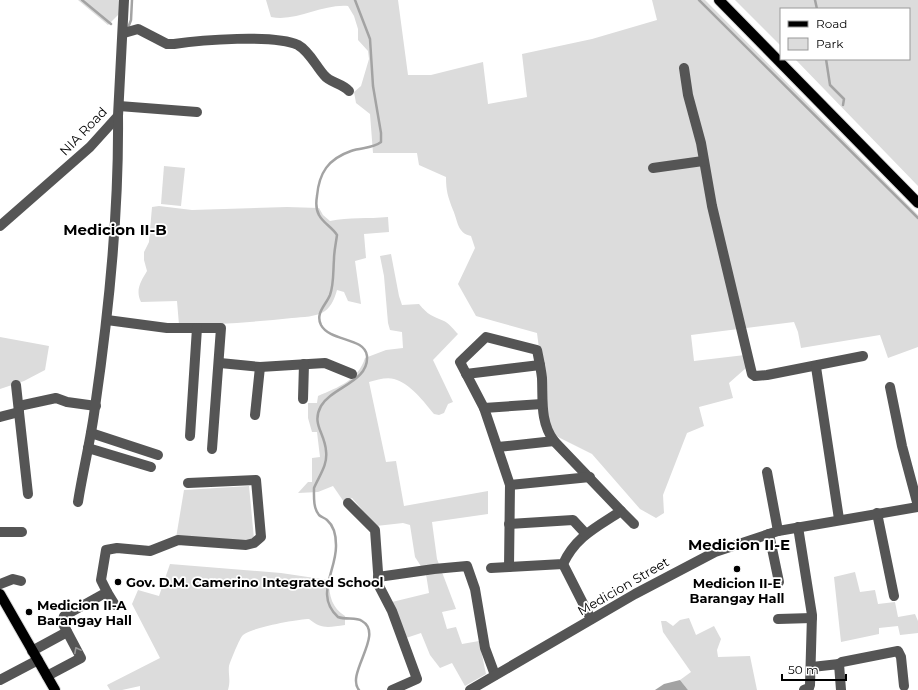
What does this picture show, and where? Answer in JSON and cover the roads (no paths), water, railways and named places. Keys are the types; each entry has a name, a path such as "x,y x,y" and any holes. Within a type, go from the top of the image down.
{"main road":[{"path":"719,0 918,203"},
{"path":"0,594 55,690"}],"street":[{"name":"NIA Road","path":"0,226 90,147 118,111 124,32 124,0"},
{"path":"124,32 138,28 167,44 232,39 288,41 300,46 324,76 346,87 349,91"},
{"path":"684,68 688,95 698,129 712,206 752,374 755,376 761,376 816,367 863,356"},
{"path":"78,502 96,406 107,320 117,185 118,111 197,112"},
{"path":"654,168 703,161"},
{"path":"107,320 167,328 221,328 220,363 212,449"},
{"path":"190,436 197,328"},
{"path":"509,566 510,485 484,408 460,362 486,337 537,350 540,365 542,404 547,432 634,524"},
{"path":"220,363 260,367 325,363 352,374"},
{"path":"303,399 304,364"},
{"path":"466,374 540,365"},
{"path":"255,415 260,367"},
{"path":"816,367 839,519"},
{"path":"16,385 28,494"},
{"path":"890,387 902,446 918,506"},
{"path":"0,417 19,409 56,398 68,402 96,406"},
{"path":"484,408 542,404"},
{"path":"91,433 158,455"},
{"path":"498,447 554,441"},
{"path":"88,448 151,467"},
{"path":"767,472 779,582"},
{"path":"510,485 590,477"},
{"path":"115,605 101,580 106,550 117,548 150,551 178,540 246,545 254,543 261,538 256,480 188,483"},
{"path":"348,503 376,530 378,577 381,593 392,611 417,679 392,690"},
{"name":"Medicion Street","path":"470,690 591,619 695,561 735,544 798,527 918,506"},
{"path":"563,564 570,550 586,534 621,511"},
{"path":"877,513 894,596"},
{"path":"509,524 573,520 586,534"},
{"path":"798,527 812,618 812,666 810,688 804,690"},
{"path":"0,532 22,532"},
{"path":"491,568 563,564"},
{"path":"563,564 591,619"},
{"path":"378,577 467,566 476,595 485,648 495,675"},
{"path":"0,584 13,579 21,581"},
{"path":"47,676 81,658 62,622 64,616 107,592"},
{"path":"778,619 812,618"},
{"path":"32,651 67,632"},
{"path":"812,666 839,664 842,662 898,651 901,657 904,686"},
{"path":"0,680 38,660"},
{"path":"839,664 840,690"}],"waterway":[{"path":"82,0 111,24"},
{"path":"128,28 131,20 132,0"},
{"path":"355,0 370,39 373,86 381,133 381,142 374,146 351,151 336,158 326,168 320,180 316,206 317,211 325,223 337,235 334,253 333,282 330,295 319,317 321,325 325,330 354,342 365,350 367,356 366,365 362,372 349,384 326,399 318,412 317,418 325,445 326,461 314,488 314,495 317,512 331,525 336,538 335,554 327,591 331,609 338,617 360,620 368,627 369,635 367,644 357,674 356,683 359,690"},
{"path":"699,0 918,218"},
{"path":"815,0 817,8"},
{"path":"826,60 830,85 844,99 843,105"}],"place":[{"name":"Medicion II-E Barangay Hall","path":"737,569"},
{"name":"Gov. D.M. Camerino Integrated School","path":"118,582"},
{"name":"Medicion II-A Barangay Hall","path":"29,612"}],"district":[{"name":"Medicion II-B","path":"115,230"},
{"name":"Medicion II-E","path":"739,545"}]}
